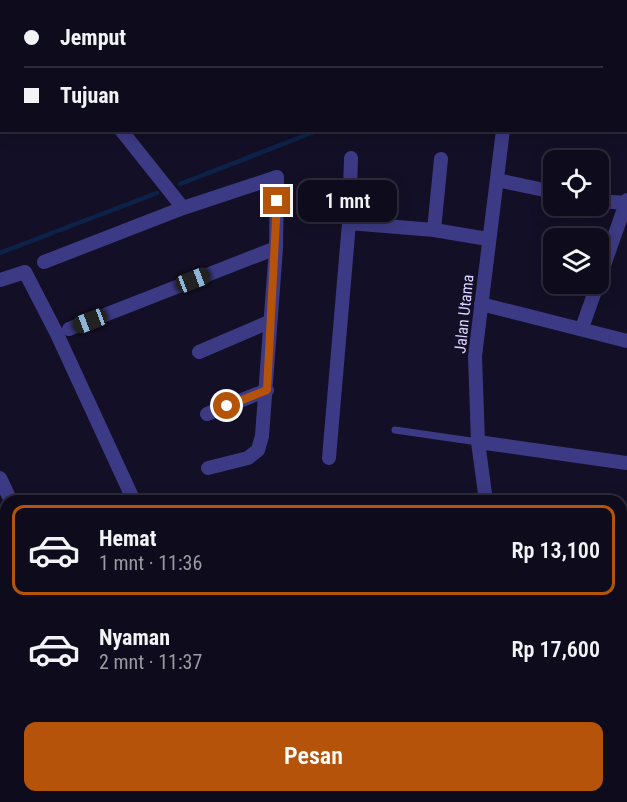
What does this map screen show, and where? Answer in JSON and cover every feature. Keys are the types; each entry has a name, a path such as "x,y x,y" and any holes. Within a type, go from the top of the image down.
{"street":[{"path":"123,132 183,208"},
{"name":"Jalan Utama","path":"485,495 478,442 475,356 503,132"},
{"path":"329,458 350,223 351,158"},
{"path":"434,230 441,159"},
{"path":"44,262 183,208 277,177 276,248 269,322 267,390 258,450 248,458 208,468"},
{"path":"497,180 543,190"},
{"path":"582,328 627,202 609,201"},
{"path":"350,223 434,230 488,239"},
{"path":"69,329 276,248"},
{"path":"0,280 25,272 57,334 131,495"},
{"path":"481,304 627,341"},
{"path":"199,352 269,322"},
{"path":"207,414 267,390"},
{"path":"478,442 627,463"},
{"path":"0,478 8,495"}],"lane":[{"path":"395,430 478,442"}],"waterway":[{"path":"180,184 314,132"},
{"path":"0,253 157,193"}],"route":[{"path":"227,406 267,390 277,201"}]}
